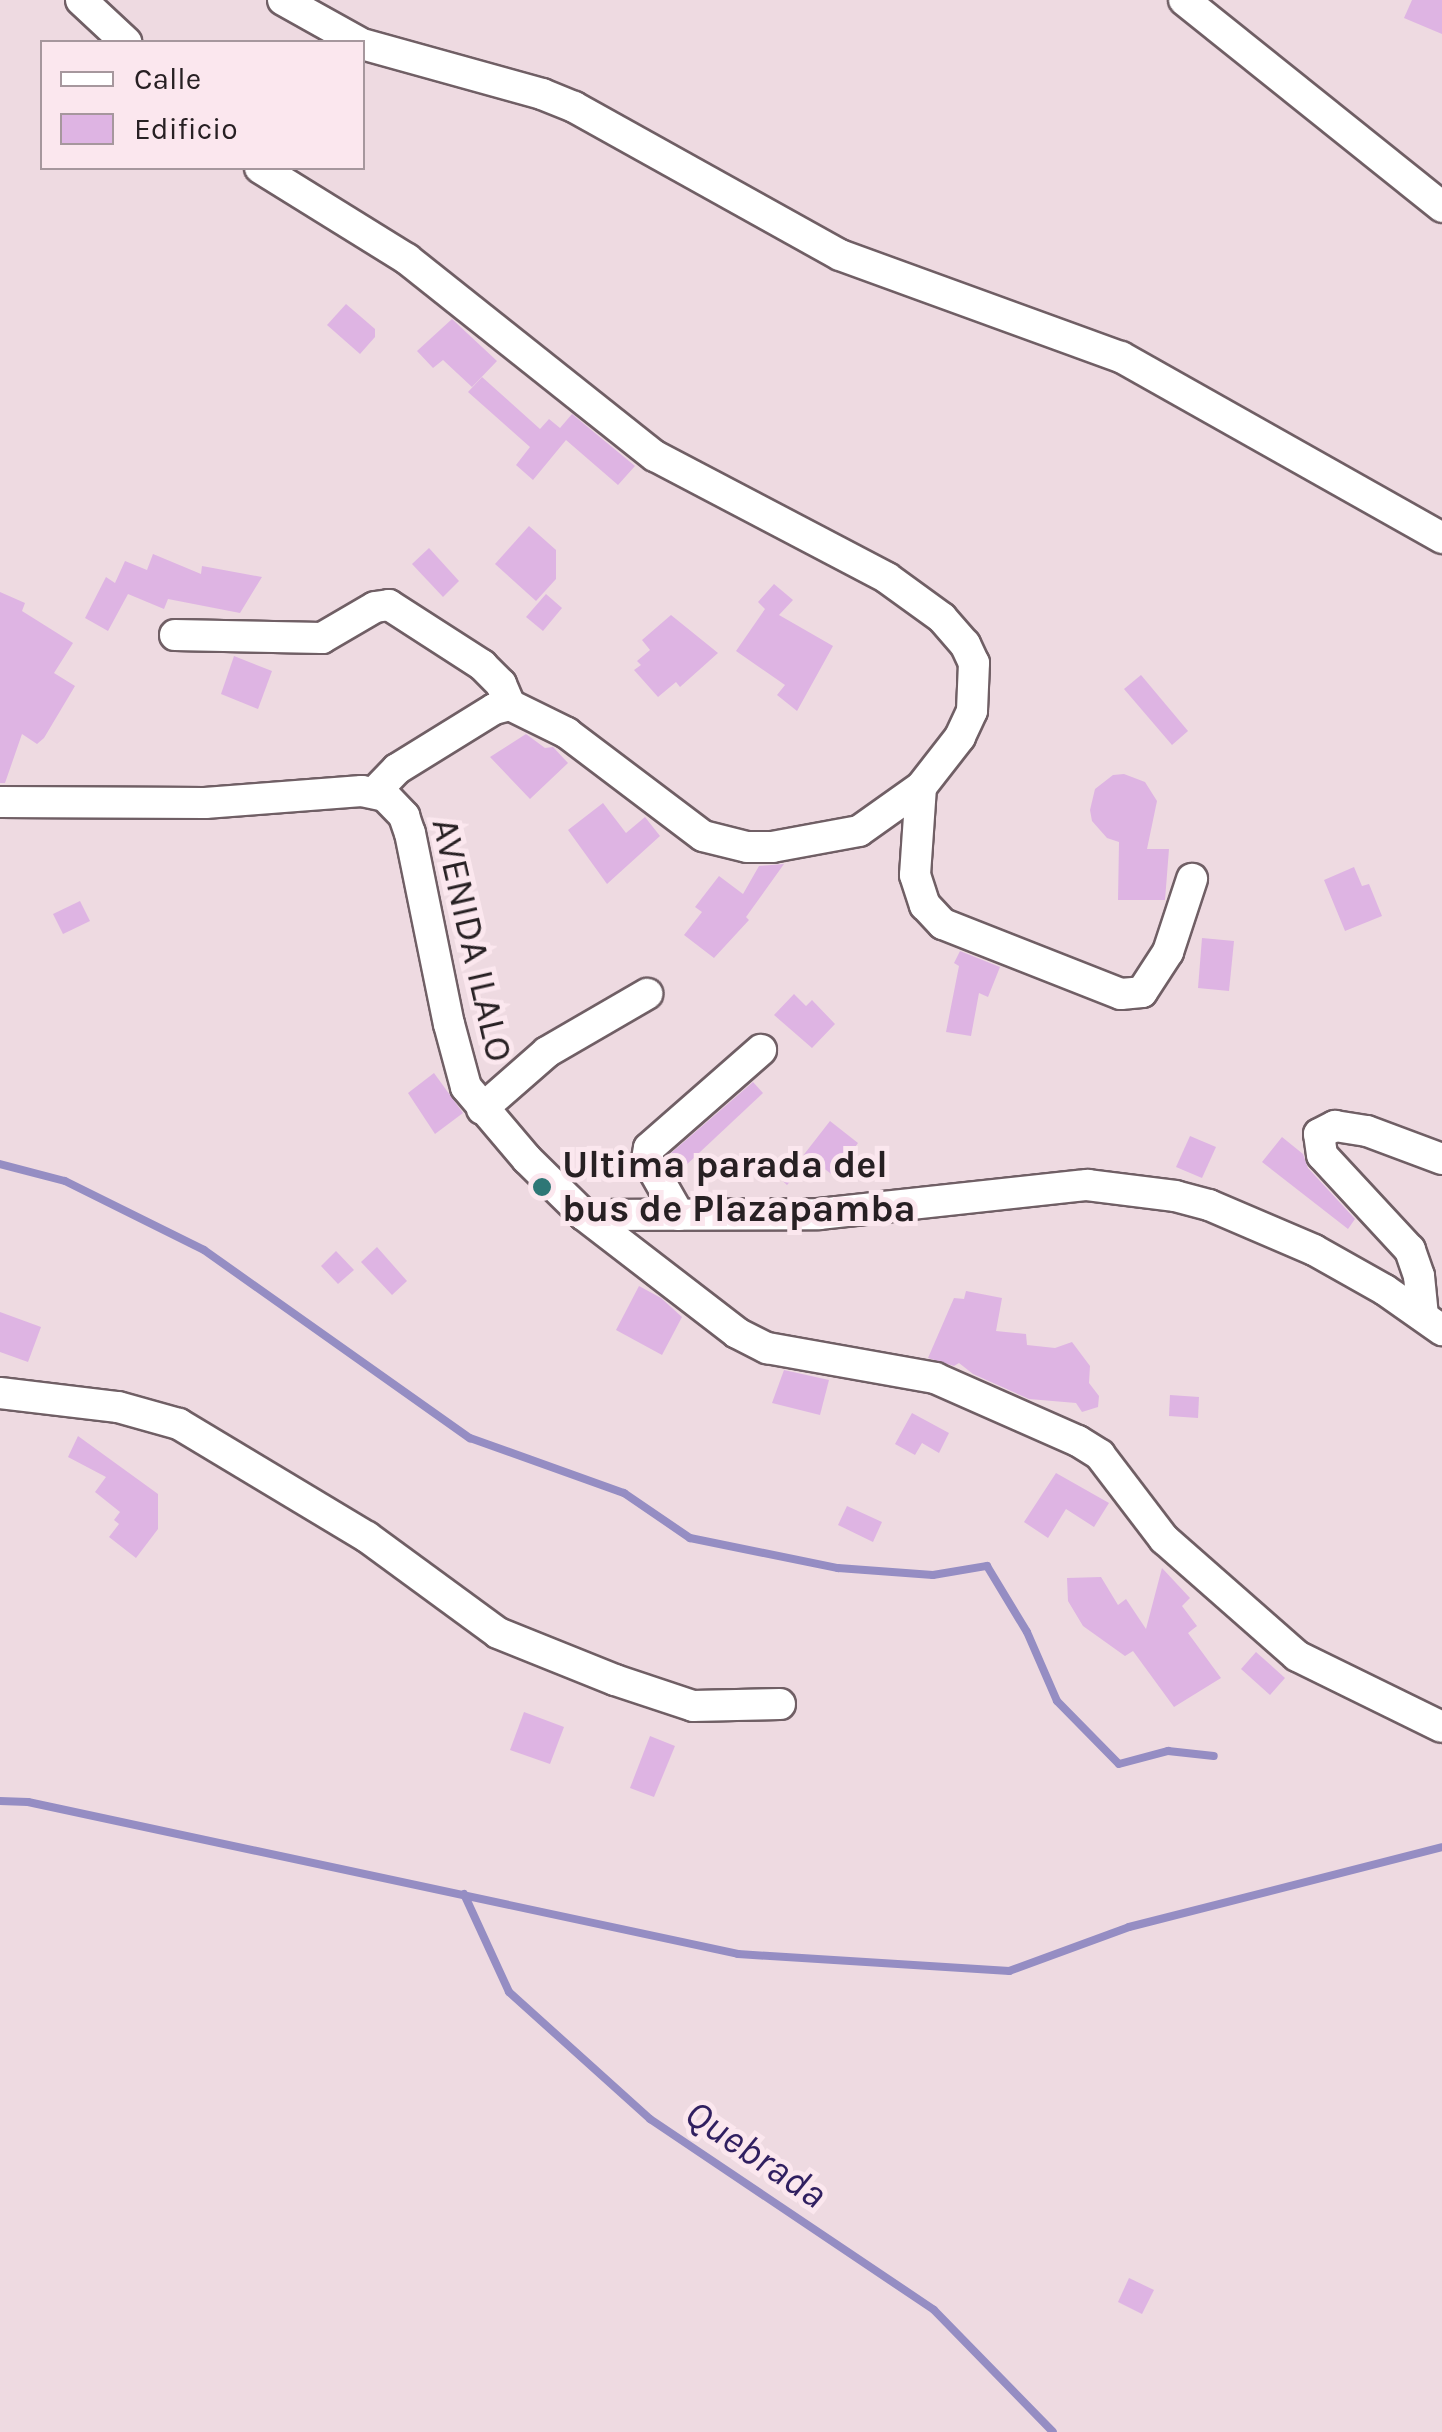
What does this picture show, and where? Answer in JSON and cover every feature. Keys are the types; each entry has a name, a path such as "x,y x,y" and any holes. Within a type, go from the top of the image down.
{"street":[{"path":"81,0 124,40"},
{"path":"283,0 353,40"},
{"path":"1184,0 1442,207"},
{"path":"365,45 542,94 840,255 1122,357 1442,538"},
{"path":"175,635 322,638 374,606 389,605 482,665 500,684 510,705 567,733 703,836 747,847 774,848 859,831 921,787 960,737 972,711 974,664 965,644 942,618 886,578 654,456 407,259 263,170"},
{"path":"0,802 205,802 374,793 397,769 494,709 510,705"},
{"path":"921,787 914,875 925,905 943,924 1121,994 1142,992 1168,952 1192,879"},
{"name":"AVENIDA ILALO","path":"374,793 384,796 404,816 458,1067 482,1109 584,1215 737,1333 767,1348 935,1378 1078,1440 1109,1466 1164,1539 1297,1656 1442,1728"},
{"path":"482,1109 547,1052 647,994"},
{"path":"679,1214 647,1160 649,1148 761,1050"},
{"path":"1432,1323 1410,1250 1322,1156 1319,1134 1335,1126 1367,1132 1442,1158"},
{"path":"584,1215 818,1214 1073,1186 1176,1196 1209,1205 1314,1250 1432,1323"},
{"path":"0,1393 118,1407 178,1424 367,1537 498,1633 615,1680 693,1706 780,1704"}],"building":[{"path":"1412,0 1442,0 1442,34 1404,18"},
{"path":"346,304 375,329 375,337 360,354 327,325"},
{"path":"452,319 497,361 472,387 443,360 433,368 417,351"},
{"path":"482,377 540,429 549,419 560,428 572,414 635,466 618,485 566,440 533,480 516,465 530,447 468,392"},
{"path":"529,526 556,550 556,579 536,601 495,564"},
{"path":"429,548 459,581 443,597 412,564"},
{"path":"153,554 201,574 202,566 262,577 240,613 168,599 164,609 128,594 108,631 85,618 106,577 115,583 125,561 147,570"},
{"path":"774,584 793,600 779,615 833,646 797,711 777,695 785,685 736,651 765,609 758,602"},
{"path":"0,592 25,603 22,611 73,643 54,673 75,686 44,738 37,744 22,734 5,783 0,783"},
{"path":"546,594 562,608 543,631 526,617"},
{"path":"671,615 718,653 680,687 676,682 658,697 634,670 641,665 637,661 650,650 642,640"},
{"path":"234,656 272,671 258,709 221,694"},
{"path":"1141,675 1188,731 1172,745 1124,689"},
{"path":"526,734 545,748 553,747 568,763 530,799 490,757"},
{"path":"1124,774 1145,782 1157,801 1147,849 1169,849 1165,900 1118,900 1119,842 1107,838 1092,821 1090,810 1095,789 1113,775"},
{"path":"603,803 626,833 645,817 660,836 607,884 568,830"},
{"path":"784,864 746,917 749,920 714,958 684,935 702,912 695,907 719,876 743,894 759,866"},
{"path":"1354,867 1362,886 1369,884 1382,916 1345,931 1324,880"},
{"path":"80,901 90,921 63,934 53,914"},
{"path":"1202,938 1234,941 1229,991 1198,988"},
{"path":"960,951 1000,967 988,997 979,993 971,1036 946,1032 959,966 954,963"},
{"path":"794,994 806,1006 812,1000 835,1024 812,1048 774,1015"},
{"path":"434,1073 463,1113 435,1134 408,1093"},
{"path":"753,1082 763,1093 683,1168 671,1153"},
{"path":"830,1121 858,1143 834,1176 822,1167 814,1178 801,1169 787,1185 772,1171 793,1147 802,1157"},
{"path":"1190,1136 1216,1147 1202,1178 1176,1167"},
{"path":"1282,1137 1303,1154 1308,1168 1355,1219 1348,1229 1262,1162"},
{"path":"377,1247 407,1281 392,1295 361,1262"},
{"path":"336,1251 354,1270 338,1284 321,1266"},
{"path":"639,1286 661,1298 682,1317 662,1355 616,1330"},
{"path":"966,1291 1002,1298 996,1331 1026,1334 1027,1345 1055,1348 1072,1342 1090,1366 1089,1383 1099,1396 1098,1407 1082,1412 1076,1403 1029,1399 973,1374 959,1363 954,1366 928,1358 954,1298 964,1299"},
{"path":"0,1312 41,1327 28,1362 0,1352"},
{"path":"784,1370 829,1380 820,1415 772,1403"},
{"path":"1170,1395 1199,1397 1198,1418 1169,1416"},
{"path":"912,1413 949,1433 939,1453 922,1443 915,1455 895,1444"},
{"path":"78,1436 158,1494 158,1529 136,1558 109,1537 119,1524 114,1520 120,1512 95,1492 106,1477 68,1457"},
{"path":"1056,1473 1109,1503 1094,1527 1066,1509 1048,1538 1024,1522"},
{"path":"847,1506 882,1522 873,1542 838,1525"},
{"path":"1162,1568 1190,1598 1182,1606 1197,1626 1188,1633 1221,1678 1174,1707 1133,1651 1125,1656 1083,1626 1068,1601 1067,1578 1101,1577 1118,1605 1126,1599 1146,1629"},
{"path":"1256,1652 1285,1678 1270,1695 1241,1669"},
{"path":"524,1712 564,1727 550,1764 510,1750"},
{"path":"650,1736 675,1746 654,1797 630,1788"},
{"path":"1129,2278 1154,2290 1142,2314 1118,2302"}],"waterway":[{"path":"0,1164 65,1181 204,1250 470,1438 624,1493 690,1538 838,1568 933,1575 987,1566 1027,1632 1057,1701 1119,1764 1168,1751 1214,1756"},
{"path":"0,1801 28,1802 738,1954 1009,1971 1129,1927 1442,1847"},
{"name":"Quebrada","path":"464,1894 509,1992 650,2119 934,2310 1053,2432"}],"place":[{"name":"Ultima parada del bus de Plazapamba","path":"542,1187"}]}
